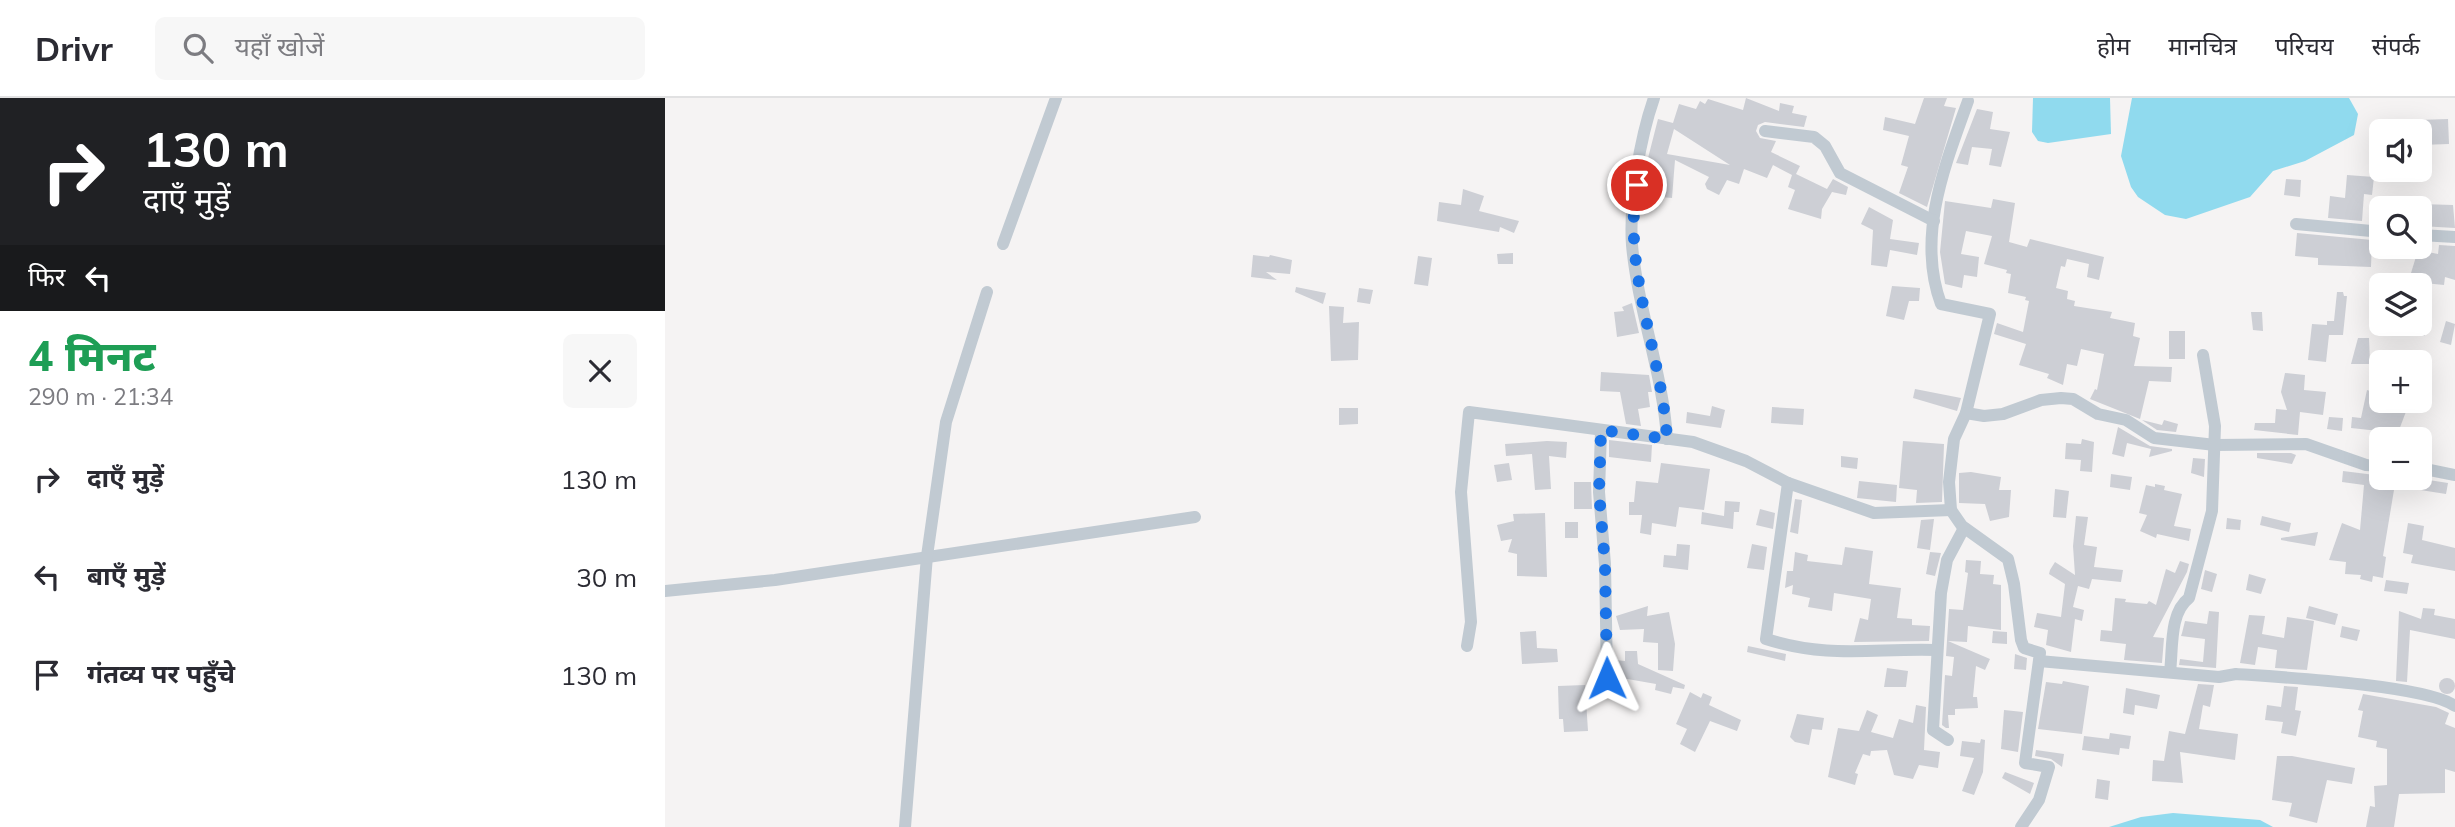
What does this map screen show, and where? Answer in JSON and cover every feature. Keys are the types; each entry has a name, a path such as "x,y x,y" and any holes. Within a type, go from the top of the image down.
{"street":[{"path":"1003,244 1056,98"},
{"path":"1654,98 1647,120 1633,205 1632,244 1665,404 1667,439"},
{"path":"1968,101 1936,191 1931,279 1941,304 1990,314 1966,413 1954,439 1949,482 1951,510 1964,528 2008,559 2021,640 2024,648 2040,653 2025,763 2049,767 2039,800 2021,827"},
{"path":"1765,131 1814,138 1825,146 1840,173 1934,221"},
{"path":"2296,224 2369,231"},
{"path":"2432,236 2455,237"},
{"path":"905,827 927,556 946,422 987,292"},
{"path":"2170,673 2175,622 2180,605 2189,598 2212,512 2215,426 2203,355"},
{"path":"1966,413 1984,416 2003,414 2042,400 2073,399 2098,414 2126,420 2154,438 2215,445 2306,444 2369,466"},
{"path":"1467,646 1471,622 1461,492 1469,412 1693,442 1746,461 1788,483 1874,513 1951,510"},
{"path":"1601,430 1599,492 1605,564 1607,678"},
{"path":"2432,470 2455,475"},
{"path":"1788,483 1766,639 1796,649 1827,653 1936,650"},
{"path":"665,591 775,580 1195,517"},
{"path":"1948,740 1933,730 1936,650 1947,560 1964,528"},
{"path":"2039,661 2170,673 2341,683 2416,693 2455,706"}],"water":[{"path":"2033,98 2110,98 2111,134 2048,143 2038,141 2032,132"},
{"path":"2132,98 2349,98 2358,114 2354,135 2305,161 2273,171 2250,197 2186,219 2165,215 2138,197 2131,187 2121,156"},
{"path":"2173,813 2260,820 2273,827 2109,827 2141,817"}],"building":[{"path":"1746,98 1779,111 1780,103 1794,106 1792,113 1807,116 1804,127 1765,122 1758,125 1756,131 1760,138 1776,141 1771,152 1800,166 1796,174 1827,189 1833,179 1848,187 1846,195 1832,192 1822,209 1821,219 1788,209 1795,190 1788,187 1792,175 1773,165 1767,178 1744,169 1739,184 1727,180 1719,195 1707,189 1705,184 1709,177 1675,160 1672,198 1649,196 1652,164 1647,162 1658,119 1673,123 1679,104 1696,109 1700,101 1705,104 1708,99 1743,110","holes":["1674,129 1730,165 1667,154"]},
{"path":"1924,98 1947,98 1944,106 1956,108 1927,207 1899,193 1908,167 1901,165 1909,136 1883,130 1885,117 1915,124"},
{"path":"1977,109 1993,112 1990,129 2010,132 2001,167 1989,165 1992,149 1972,147 1968,165 1956,163"},
{"path":"2448,119 2449,144 2432,145 2432,120"},
{"path":"2347,175 2369,177 2369,182 2373,182 2372,195 2364,194 2362,221 2328,218 2330,196 2345,198"},
{"path":"2286,179 2301,180 2300,197 2284,195"},
{"path":"1463,189 1484,196 1479,211 1519,221 1514,233 1500,227 1499,232 1437,221 1439,202 1461,205"},
{"path":"1993,199 2015,203 2009,242 2027,247 2030,239 2104,257 2099,280 2087,277 2089,264 2067,259 2065,267 2061,266 2056,288 2068,291 2067,299 2075,301 2074,306 2112,312 2110,318 2135,323 2133,336 2140,338 2134,366 2172,367 2171,382 2149,381 2140,419 2090,399 2095,389 2097,390 2104,354 2081,349 2077,366 2067,364 2063,385 2047,378 2049,374 2019,365 2026,344 1994,334 1997,323 2023,332 2029,301 2025,300 2026,297 2008,293 2011,274 2006,273 2007,270 1984,264 1992,236 1966,231 1961,254 1979,257 1977,277 1964,275 1962,288 1945,284 1940,252 1945,201 1991,208"},
{"path":"2432,204 2453,205 2455,228 2432,227"},
{"path":"1869,207 1893,220 1890,239 1919,243 1917,255 1890,250 1887,267 1871,265 1873,230 1861,224"},
{"path":"2297,233 2369,240 2371,267 2318,265 2318,258 2295,256"},
{"path":"2439,245 2455,246 2455,280 2445,277 2444,285 2432,284 2432,273 2411,273 2415,259 2432,259 2432,253 2438,254"},
{"path":"1513,253 1513,264 1498,264 1497,254"},
{"path":"1253,255 1270,255 1292,260 1290,274 1266,272 1277,280 1251,277"},
{"path":"1418,256 1432,258 1428,286 1414,284"},
{"path":"1892,286 1920,288 1919,301 1909,301 1904,320 1886,316"},
{"path":"1296,287 1326,293 1323,304 1295,292"},
{"path":"1359,288 1373,290 1370,304 1357,302"},
{"path":"2337,292 2343,292 2344,296 2347,296 2343,335 2329,335 2326,362 2308,360 2312,324 2327,325 2327,321 2334,321"},
{"path":"1632,303 1639,333 1617,337 1614,312 1624,311 1622,307"},
{"path":"1329,306 1344,307 1343,323 1359,322 1358,360 1331,361"},
{"path":"2251,312 2262,312 2263,331 2253,330"},
{"path":"2446,321 2455,324 2451,345 2440,342"},
{"path":"2169,331 2185,331 2185,359 2169,359"},
{"path":"2358,338 2369,338 2369,364 2351,364"},
{"path":"1601,372 1649,375 1652,392 1648,392 1650,407 1638,409 1641,426 1626,424 1620,392 1600,391"},
{"path":"2285,373 2305,375 2304,390 2326,392 2323,415 2300,412 2298,435 2254,430 2255,423 2275,423 2276,409 2287,410 2281,392"},
{"path":"1915,389 1961,398 1957,411 1913,398"},
{"path":"2367,390 2369,413 2405,413 2400,427 2369,427 2369,430 2351,428 2352,417 2361,418"},
{"path":"1712,406 1725,410 1721,428 1686,423 1687,412 1710,416"},
{"path":"1772,407 1804,409 1803,425 1771,423"},
{"path":"1339,408 1358,408 1358,424 1339,425"},
{"path":"2329,417 2343,418 2342,431 2327,429"},
{"path":"2142,420 2162,425 2164,420 2178,424 2176,432 2157,430"},
{"path":"2118,427 2150,446 2172,451 2149,457 2151,449 2127,443 2124,457 2112,454"},
{"path":"2082,439 2094,442 2092,472 2080,471 2081,460 2065,459 2066,443 2081,444"},
{"path":"1609,440 1652,445 1651,462 1609,457"},
{"path":"1903,441 1944,444 1942,502 1916,503 1917,490 1899,488"},
{"path":"1567,442 1566,458 1549,456 1551,489 1535,490 1532,454 1506,456 1505,444"},
{"path":"2257,453 2296,455 2292,464 2257,458"},
{"path":"1841,456 1858,458 1857,469 1841,467"},
{"path":"2193,458 2205,459 2204,477 2191,473"},
{"path":"1509,463 1512,480 1497,482 1494,465"},
{"path":"1661,463 1710,469 1704,510 1679,507 1676,527 1652,523 1651,535 1640,533 1642,515 1629,515 1629,502 1634,502 1636,481 1658,483"},
{"path":"2343,471 2369,474 2369,490 2394,490 2383,556 2386,557 2383,578 2373,576 2372,582 2360,579 2361,575 2345,574 2346,562 2329,560 2342,523 2360,530 2364,485 2342,482"},
{"path":"1971,472 2001,477 1999,490 2011,490 2009,517 1990,521 1985,504 1959,503 1959,473"},
{"path":"2111,474 2132,477 2130,490 2110,487"},
{"path":"2432,480 2448,483 2446,494 2420,490 2432,490"},
{"path":"1859,481 1897,485 1896,502 1857,498"},
{"path":"1574,482 1591,482 1592,509 1574,509"},
{"path":"2155,484 2165,486 2164,490 2182,494 2174,526 2191,529 2189,541 2157,534 2156,538 2140,531 2147,515 2139,513 2146,485 2155,487"},
{"path":"2055,489 2069,491 2066,518 2053,517"},
{"path":"1795,499 1802,500 1798,534 1790,532"},
{"path":"1725,501 1740,502 1739,512 1734,512 1733,529 1701,524 1702,512 1724,516"},
{"path":"1760,509 1775,513 1773,529 1756,525"},
{"path":"1545,513 1547,577 1517,576 1517,554 1508,552 1512,539 1501,541 1497,525 1514,521 1513,514"},
{"path":"2076,516 2088,517 2084,545 2097,547 2094,567 2123,570 2121,582 2092,579 2089,589 2078,586 2073,607 2084,610 2082,621 2075,619 2071,652 2046,645 2048,630 2034,627 2037,613 2061,617 2065,584 2049,574 2055,562 2075,575 2073,546"},
{"path":"2262,516 2291,523 2289,532 2260,525"},
{"path":"2227,518 2241,520 2240,530 2226,529"},
{"path":"1934,519 1930,550 1917,548 1921,520"},
{"path":"1565,522 1578,522 1578,538 1565,538"},
{"path":"2408,523 2424,526 2422,540 2455,548 2455,571 2411,563 2413,555 2403,553"},
{"path":"2318,532 2315,546 2281,540 2281,538"},
{"path":"1677,544 1690,545 1688,570 1663,567 1664,555 1676,556"},
{"path":"1752,544 1767,547 1764,570 1747,568"},
{"path":"1845,547 1873,551 1869,584 1901,588 1897,618 1912,619 1912,625 1930,626 1929,641 1854,642 1860,618 1868,620 1871,599 1834,593 1832,611 1808,607 1810,598 1792,594 1793,585 1785,588 1787,571 1793,571 1795,552 1808,555 1807,561 1842,565"},
{"path":"1930,552 1941,553 1935,576 1926,574"},
{"path":"1966,560 1981,561 1980,574 1994,575 1993,584 2001,585 2001,630 1968,626 1967,642 1948,641 1990,659 1985,670 1976,666 1973,697 1977,697 1978,708 1955,709 1955,715 1948,715 1949,728 1946,728 1942,725 1945,675 1952,676 1954,657 1946,656 1949,609 1963,610 1968,573 1965,572"},
{"path":"2180,561 2189,564 2187,572 2153,637 2164,638 2162,663 2124,660 2126,644 2100,641 2101,630 2112,631 2115,598 2147,604 2149,601 2156,605 2166,569 2175,573"},
{"path":"2205,570 2217,574 2212,592 2201,589"},
{"path":"2249,574 2266,579 2261,594 2246,590"},
{"path":"2386,580 2409,583 2407,594 2384,591"},
{"path":"1648,606 1647,616 1669,612 1675,644 1673,671 1658,670 1658,643 1643,642 1644,629 1620,630 1616,616"},
{"path":"2309,606 2338,614 2335,625 2306,618"},
{"path":"2423,608 2435,609 2434,615 2455,619 2455,639 2410,630 2407,682 2396,681 2399,611 2421,619"},
{"path":"2209,611 2219,612 2216,668 2179,665 2180,659 2203,662 2205,639 2181,636 2185,621 2207,624"},
{"path":"2249,615 2265,616 2262,634 2284,638 2287,617 2314,621 2307,670 2275,668 2277,650 2258,647 2255,665 2240,663"},
{"path":"2342,626 2360,630 2357,641 2340,637"},
{"path":"1536,631 1537,648 1557,649 1558,662 1522,664 1520,632"},
{"path":"1993,631 2007,632 2007,644 1992,643"},
{"path":"1748,646 1786,654 1785,661 1747,652"},
{"path":"1625,651 1637,651 1638,664 1685,685 1684,689 1673,687 1671,694 1655,690 1656,684 1616,677 1615,660 1625,661"},
{"path":"2015,654 2027,658 2026,670 2014,669"},
{"path":"1887,668 1908,671 1906,687 1884,687"},
{"path":"2447,678 2453,680 2453,692 2447,694 2441,692 2439,686 2441,680"},
{"path":"2063,681 2089,686 2082,734 2038,729 2046,682 2062,684"},
{"path":"2198,684 2214,685 2210,707 2203,705 2199,729 2238,734 2235,760 2180,752 2183,783 2152,781 2153,760 2164,761 2169,731 2185,734"},
{"path":"1585,685 1588,731 1564,732 1563,719 1559,719 1558,686"},
{"path":"2284,686 2298,687 2295,710 2301,711 2296,736 2281,733 2283,722 2265,720 2267,705 2281,707"},
{"path":"2126,688 2160,695 2157,709 2135,705 2134,715 2123,713"},
{"path":"1690,692 1701,698 1703,693 1712,697 1709,705 1741,720 1737,731 1710,721 1695,752 1680,744 1687,729 1676,724"},
{"path":"2363,694 2436,707 2449,713 2445,724 2455,728 2455,772 2445,769 2445,793 2399,794 2394,827 2366,827 2370,806 2375,807 2374,786 2387,785 2387,749 2376,747 2377,741 2358,737 2363,711 2358,710"},
{"path":"1916,705 1926,707 1924,750 1940,752 1938,768 1919,765 1913,779 1894,775 1887,750 1871,751 1870,756 1863,754 1855,773 1858,774 1855,785 1828,777 1838,728 1859,731 1867,710 1878,715 1871,732 1893,738 1899,719 1913,723"},
{"path":"2004,710 2023,712 2018,752 2001,749"},
{"path":"1797,714 1824,718 1822,730 1812,729 1809,745 1795,742 1790,737"},
{"path":"2110,733 2131,736 2129,749 2120,748 2119,755 2082,750 2084,736 2109,739"},
{"path":"1981,739 1985,740 1983,772 1974,795 1962,791 1974,758 1960,756 1962,741 1980,743"},
{"path":"2036,750 2064,754 2062,767 2051,759 2035,756"},
{"path":"2277,756 2292,756 2355,768 2352,784 2327,780 2317,823 2289,816 2292,803 2272,800"},
{"path":"2005,772 2034,783 2030,794 2002,778"},
{"path":"2097,779 2110,781 2108,800 2095,798"}],"route":[{"path":"1607,678 1605,564 1599,492 1601,430 1667,439 1665,404 1657,376 1632,244 1633,205 1637,185"}]}
